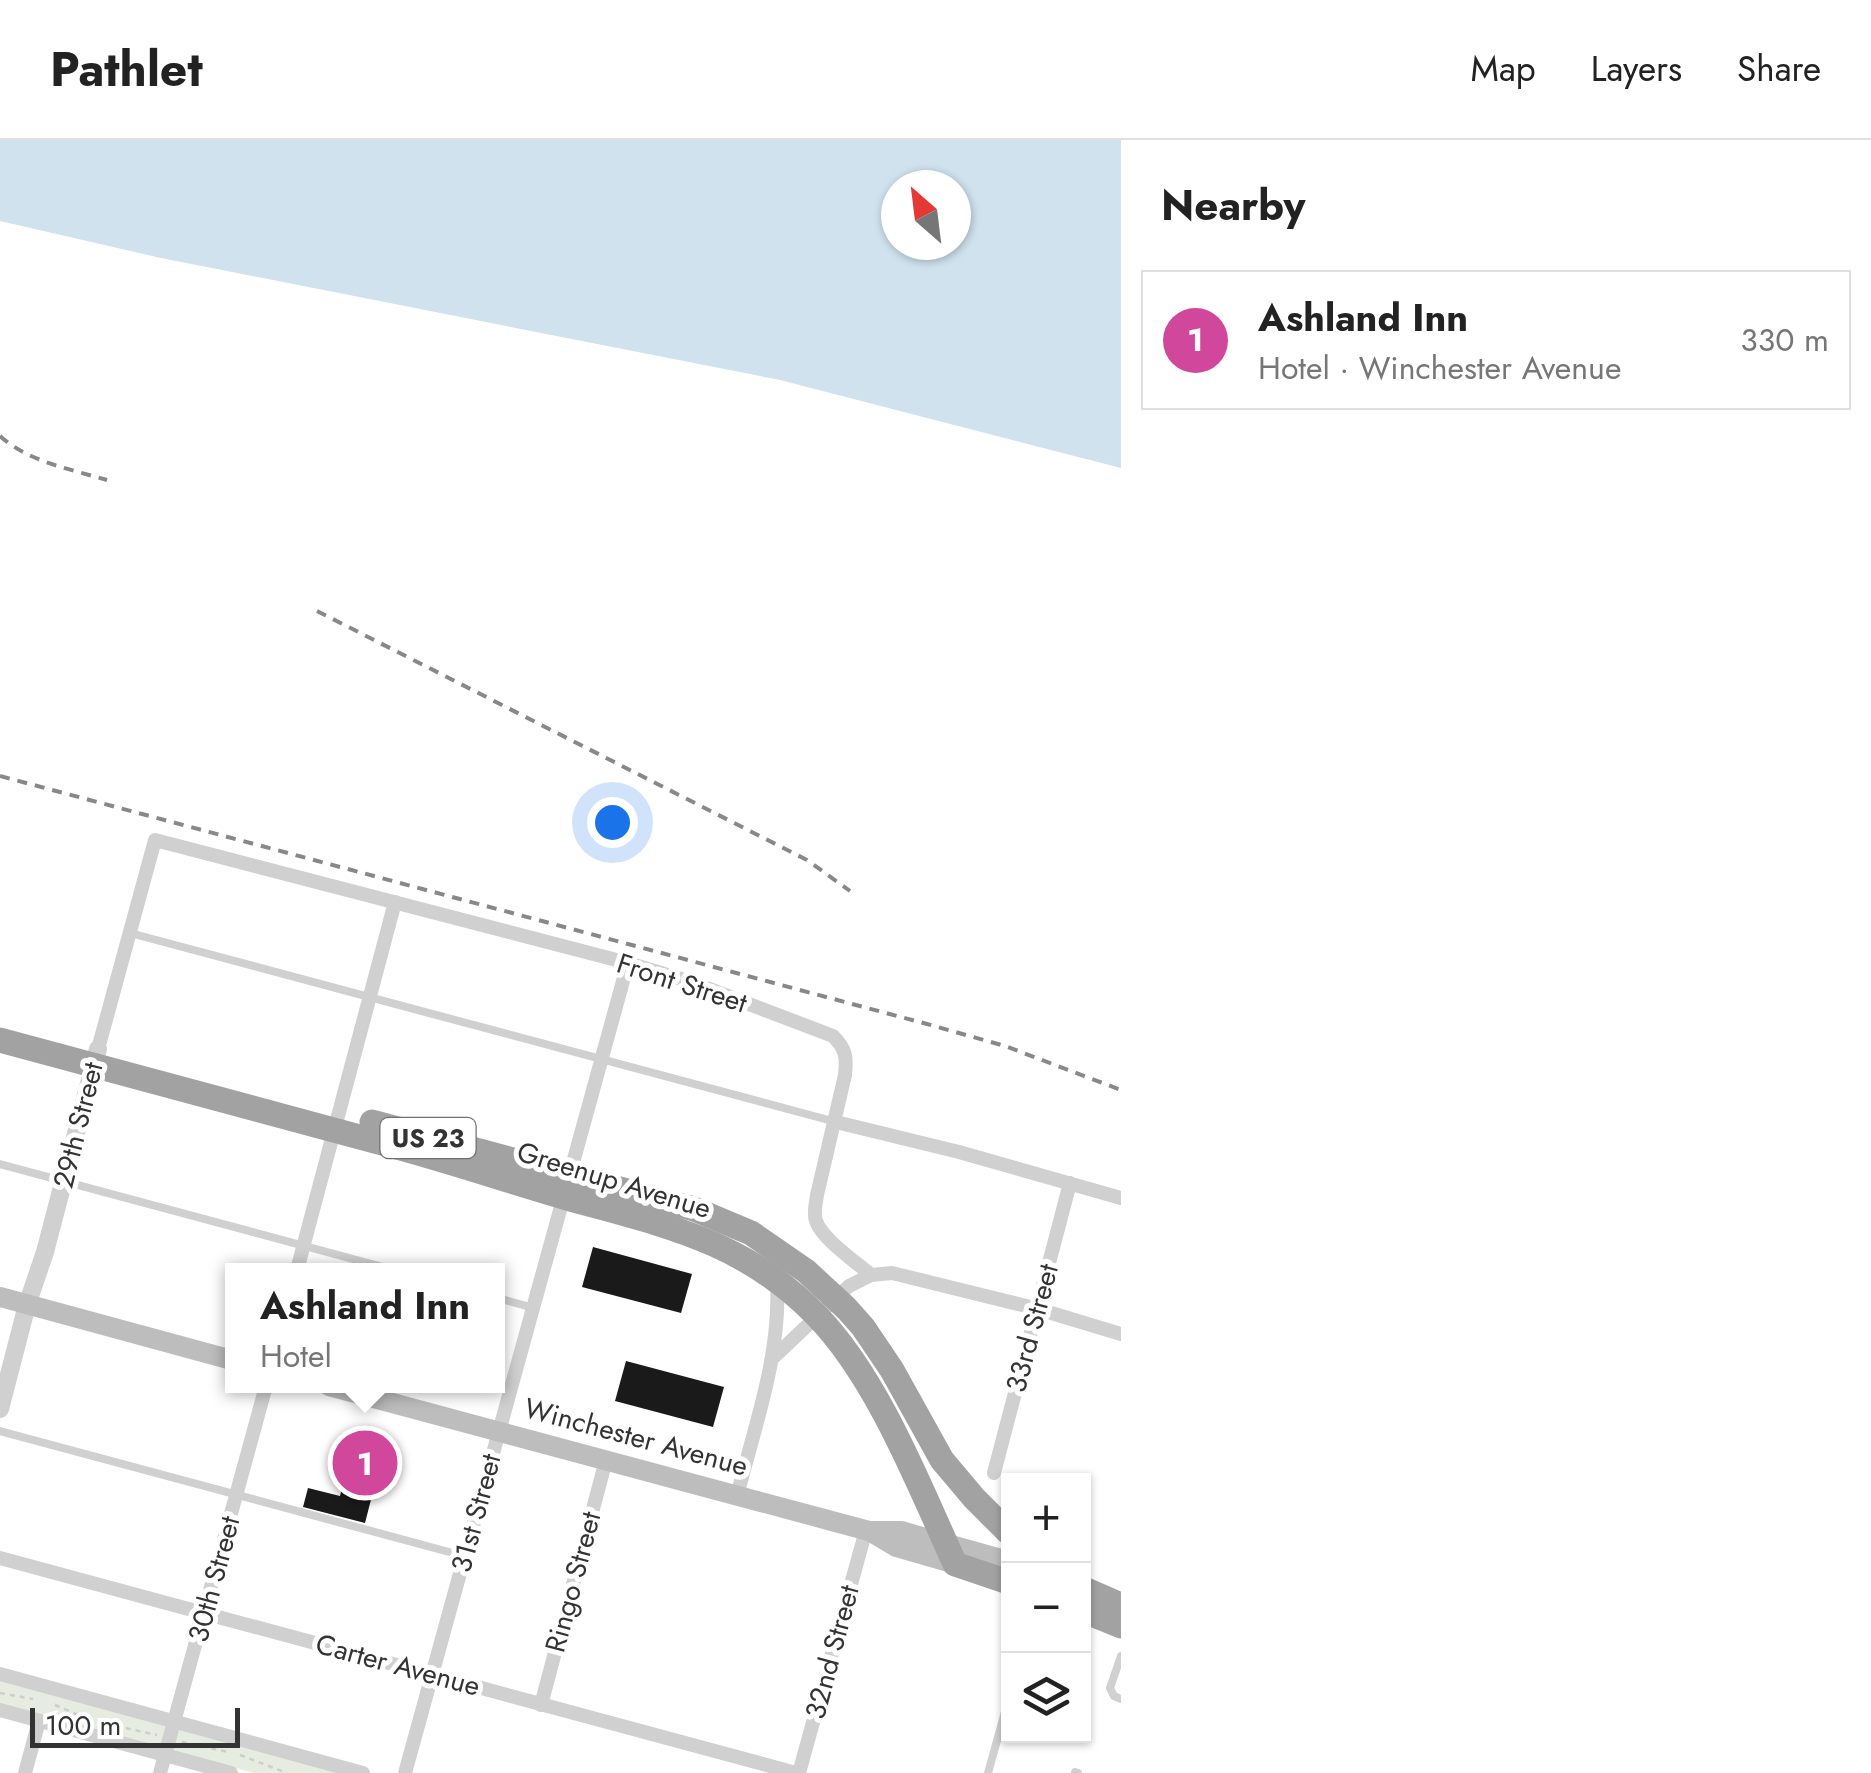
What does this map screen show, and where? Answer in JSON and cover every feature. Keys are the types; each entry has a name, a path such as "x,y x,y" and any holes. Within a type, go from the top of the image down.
{"highway":[{"name":"Greenup Avenue","path":"0,1022 96,1057 566,1186 700,1236 776,1280 816,1316"},
{"name":"Greenup Avenue","path":"0,1040 96,1057"},
{"name":"Greenup Avenue","path":"566,1186 694,1209 725,1220 780,1251 836,1296"},
{"name":"US 23","path":"836,1296 878,1348 942,1460 1001,1525"},
{"name":"US 23","path":"816,1316 849,1356 876,1398 950,1554"},
{"name":"Winchester Avenue","path":"950,1554 1001,1579"},
{"path":"1091,1592 1121,1604"},
{"path":"1091,1614 1121,1626"}],"main road":[{"path":"0,1298 225,1358"},
{"name":"Winchester Avenue","path":"355,1393 868,1531 901,1531 950,1554 1001,1559"}],"street":[{"name":"Front Street","path":"154,840 628,963 694,983 833,1036 847,1055 836,1122"},
{"name":"29th Street","path":"0,1409 154,840"},
{"path":"299,1263 394,902"},
{"name":"31st Street","path":"405,1773 628,963"},
{"path":"871,1276 823,1234 814,1215 836,1122 1121,1198"},
{"name":"33rd Street","path":"994,1474 1070,1183"},
{"path":"774,1358 855,1282 892,1273 1121,1334"},
{"path":"737,1496 774,1358 776,1280"},
{"name":"30th Street","path":"160,1773 264,1393"},
{"name":"Ringo Street","path":"541,1705 606,1460"},
{"name":"32nd Street","path":"797,1773 868,1531"},
{"name":"Carter Avenue","path":"0,1558 797,1773"},
{"path":"0,1674 363,1773"},
{"path":"0,1710 231,1773"},
{"path":"25,1773 39,1721"}],"lane":[{"path":"129,933 836,1122"},
{"path":"0,1164 368,1263"},
{"path":"505,1300 534,1308"},
{"path":"0,1431 464,1556"},
{"path":"1121,1656 1110,1688 1121,1699"},
{"path":"988,1773 1001,1726"}],"path":[{"path":"0,1693 36,1699"},
{"path":"53,1704 96,1722"},
{"path":"106,1724 163,1737"},
{"path":"175,1740 233,1753 287,1773"}],"shaded area":[{"path":"0,1681 340,1773 254,1773 0,1704"}],"water":[{"path":"0,140 1121,140 1121,468 780,380 161,258 0,221"}],"building":[{"path":"593,1247 692,1274 681,1313 582,1287"},
{"path":"626,1361 724,1387 713,1427 615,1401"},
{"path":"357,1430 387,1437 365,1523 303,1507 308,1488 340,1496"}],"railway":[{"path":"0,436 37,458 107,480"},
{"path":"317,611 807,860 850,891"},
{"path":"0,776 927,1024 1005,1046 1121,1090"}],"place":[{"name":"Ashland Inn","path":"365,1463"}]}
